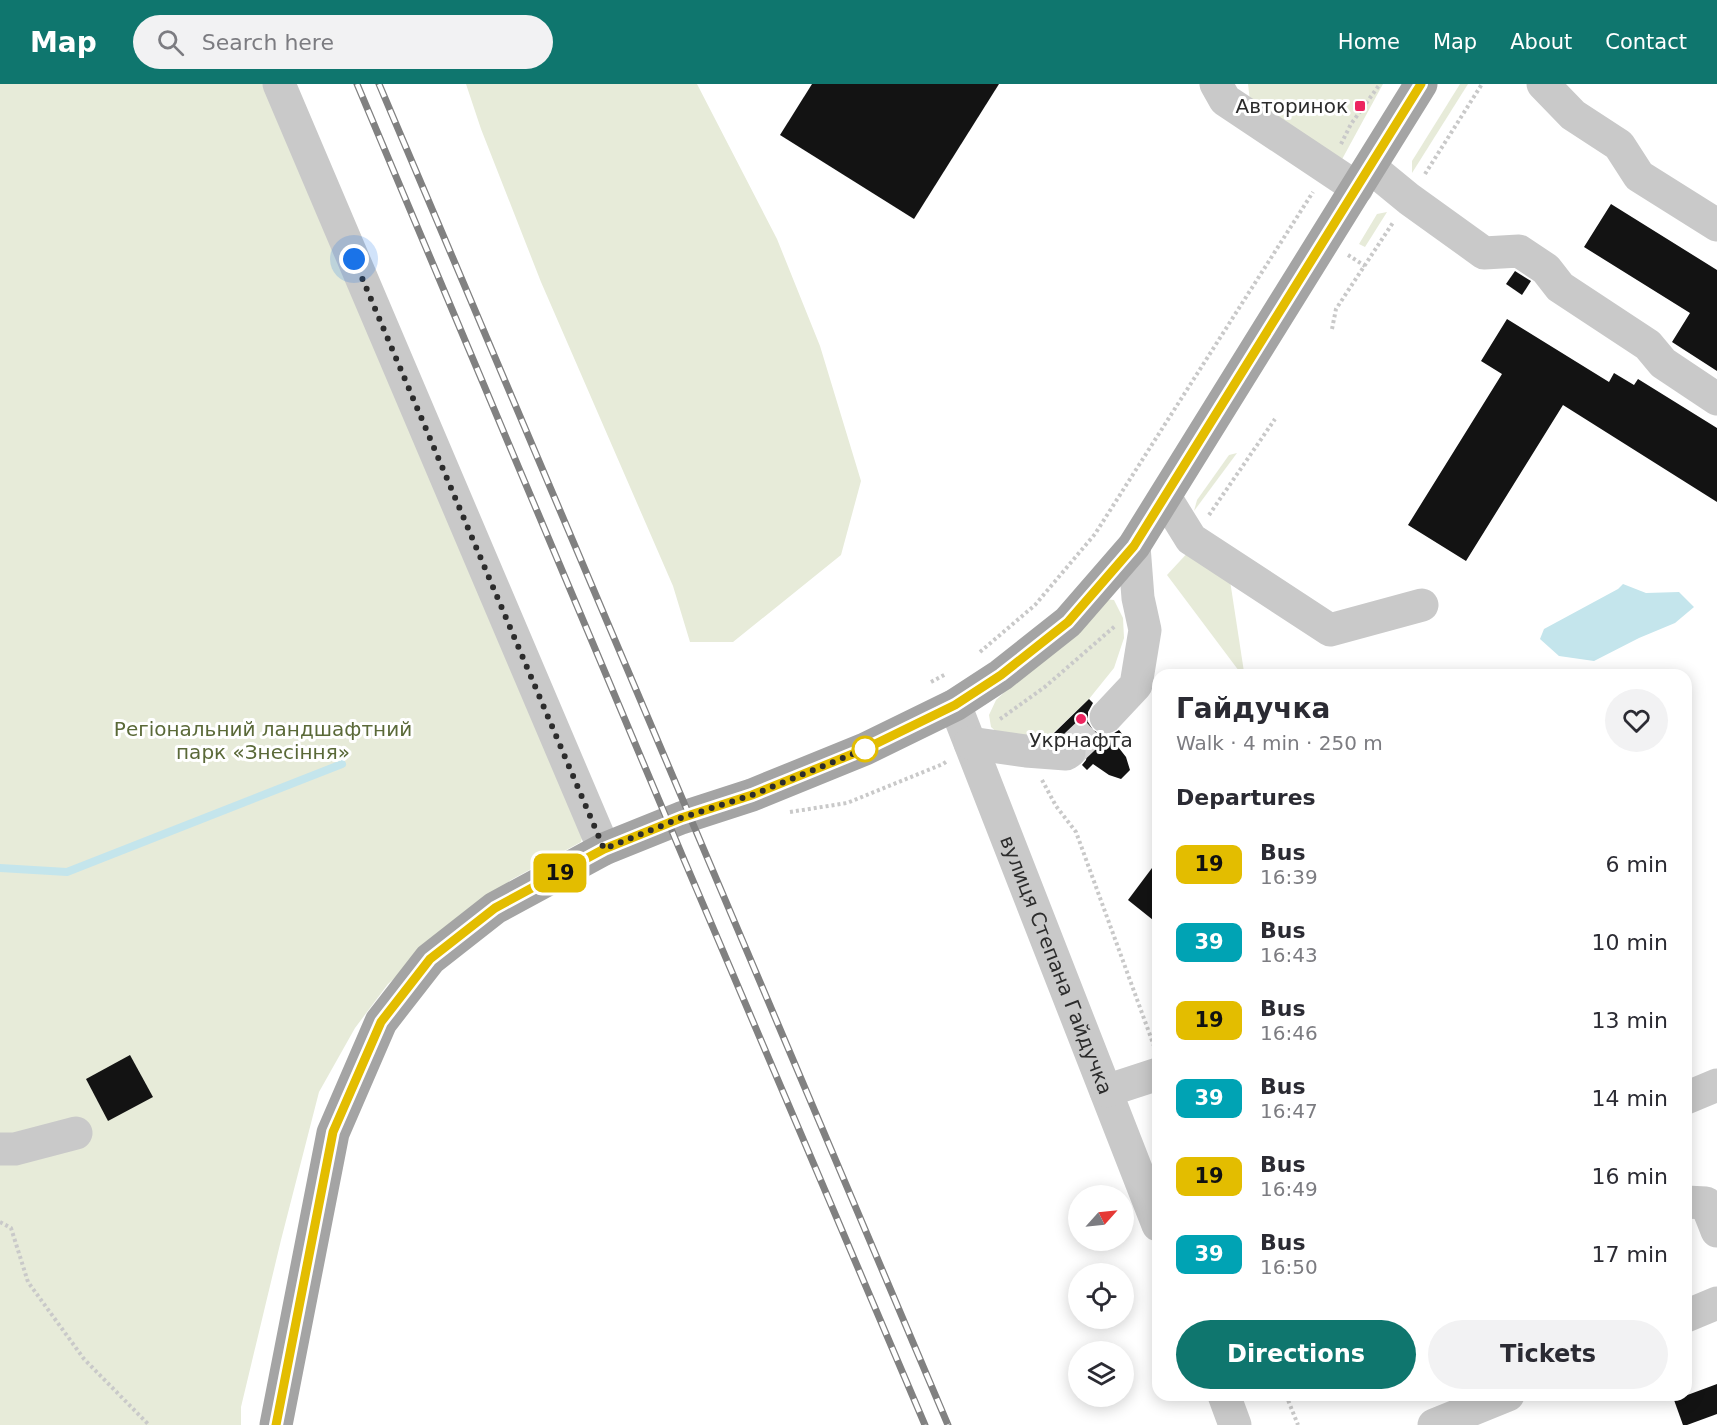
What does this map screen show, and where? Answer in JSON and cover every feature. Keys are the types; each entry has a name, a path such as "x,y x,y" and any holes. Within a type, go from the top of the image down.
{"main road":[{"path":"276,1425 333,1132 381,1022 430,959 495,908 604,849 681,818 752,795 865,749 955,705 1001,675 1068,622 1134,546 1421,84"}],"street":[{"path":"279,84 604,849"},
{"path":"1216,84 1225,100 1328,170 1363,177 1409,199 1484,253 1519,252 1546,269 1560,287 1648,345 1663,363 1717,399"},
{"path":"1542,84 1573,115 1619,146 1639,176 1717,225"},
{"path":"1165,497 1191,539 1330,630 1422,605"},
{"path":"1106,717 1136,685 1145,630 1138,598 1134,546"},
{"name":"вулиця Степана Гайдучка","path":"955,705 1152,1210"},
{"path":"970,743 1026,751 1066,754 1069,752"},
{"path":"1106,1091 1152,1062"},
{"path":"1692,1095 1717,1085"},
{"path":"0,1149 15,1149 76,1133"},
{"path":"1692,1313 1717,1303"},
{"path":"1226,1401 1235,1425"},
{"path":"1434,1425 1493,1401"}],"path":[{"path":"977,654 1035,605 1095,534 1328,170 1351,124 1380,84"},
{"path":"1423,178 1482,84"},
{"path":"1332,329 1336,309 1400,213"},
{"path":"1205,520 1275,419"},
{"path":"995,722 1046,686 1121,621"},
{"path":"928,684 949,672"},
{"path":"1026,751 1056,806 1076,832 1152,1049"},
{"path":"782,813 847,803 943,764"},
{"path":"0,1222 11,1228 28,1282 84,1359 149,1425"},
{"path":"1289,1401 1298,1425"}],"green space":[{"name":"Регіональний ландшафтний парк «Знесіння»","path":"0,84 268,84 587,818 581,842 511,880 460,918 388,984 355,1028 319,1092 241,1407 241,1425 0,1425"},
{"path":"466,84 697,84 777,239 820,346 861,481 841,555 733,642 690,642 673,586 541,282 481,129"},
{"path":"1248,84 1383,84 1340,163 1250,101"},
{"path":"1460,84 1468,84 1412,173 1412,161"},
{"path":"1387,212 1365,247 1359,244 1377,214"},
{"path":"1237,453 1194,511 1197,500 1229,455"},
{"path":"1192,548 1229,574 1244,669 1238,669 1167,575"},
{"path":"1104,599 1114,600 1123,618 1124,638 1114,668 1089,699 1052,734 1022,741 1000,735 991,727 989,715 996,700"}],"water":[{"path":"1623,584 1646,593 1679,592 1694,607 1675,623 1594,661 1559,656 1540,639 1544,629 1618,589"}],"building":[{"path":"812,84 999,84 914,219 780,135"},
{"path":"1611,204 1717,270 1717,371 1672,342 1690,313 1584,247"},
{"path":"1515,271 1531,281 1522,295 1506,284"},
{"path":"1507,319 1609,382 1614,373 1634,385 1638,379 1717,428 1717,502 1563,405 1466,561 1408,525 1502,374 1481,361"},
{"path":"1089,699 1093,703 1088,712 1088,722 1093,730 1102,735 1111,735 1119,730 1123,735 1115,743 1126,757 1130,770 1121,779 1109,775 1093,764 1087,770 1082,765 1086,760 1088,750 1084,741 1078,736 1068,733 1053,734"},
{"path":"1152,868 1152,919 1128,900"},
{"path":"130,1055 153,1097 108,1121 86,1079"},
{"path":"1717,1384 1717,1414 1683,1425 1674,1401 1692,1401 1692,1393"}],"waterway":[{"path":"0,868 67,872 342,764"}],"tunnel":[{"path":"1069,752 1106,717"}],"railway":[{"path":"357,84 925,1425"},
{"path":"379,84 948,1425"}],"bus line":[{"name":"19","path":"276,1425 333,1132 381,1022 430,959 495,908 604,849 681,818 752,795 865,749 955,705 1001,675 1068,622 1134,546 1421,84"}],"place":[{"name":"Авторинок","path":"1360,106"},
{"name":"Укрнафта","path":"1081,719"}],"route":[{"path":"354,259 604,849 681,818 752,795 865,749"}]}
